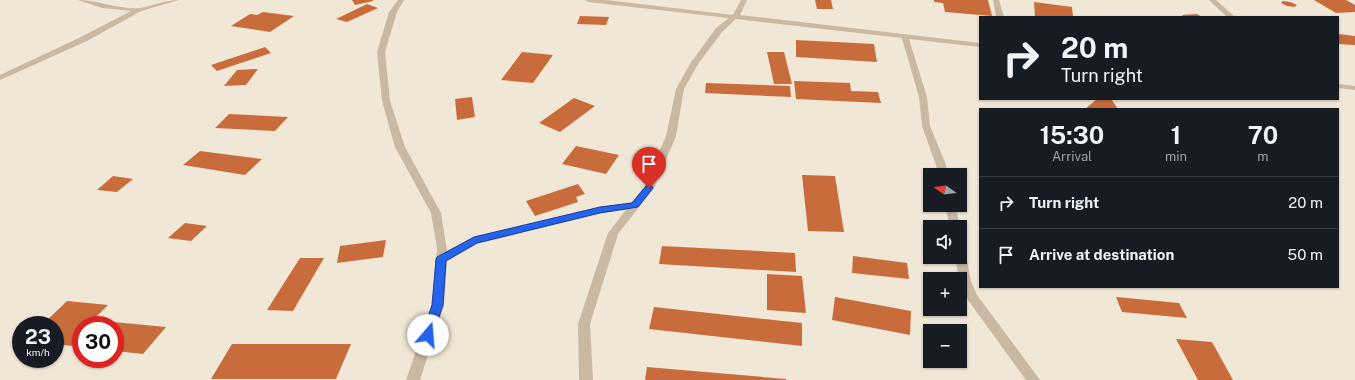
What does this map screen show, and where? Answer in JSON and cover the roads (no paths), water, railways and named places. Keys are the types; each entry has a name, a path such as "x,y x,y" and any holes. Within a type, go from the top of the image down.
{"street":[{"path":"81,0 102,6 139,10"},
{"path":"0,78 84,39 139,10 176,0"},
{"path":"401,0 393,12 381,52 386,100 400,147 436,213 442,248 438,305 413,380"},
{"path":"588,0 617,1 979,45"},
{"path":"586,380 584,324 613,234 649,188 671,136 680,89 694,64 720,30 736,16 744,0"},
{"path":"996,0 1000,16"},
{"path":"1212,0 1230,16"},
{"path":"905,37 923,97 926,126 941,168"},
{"path":"1339,86 1355,88"},
{"path":"441,259 474,241 600,210 635,205"},
{"path":"962,264 965,281 972,297 1033,380"}]}
